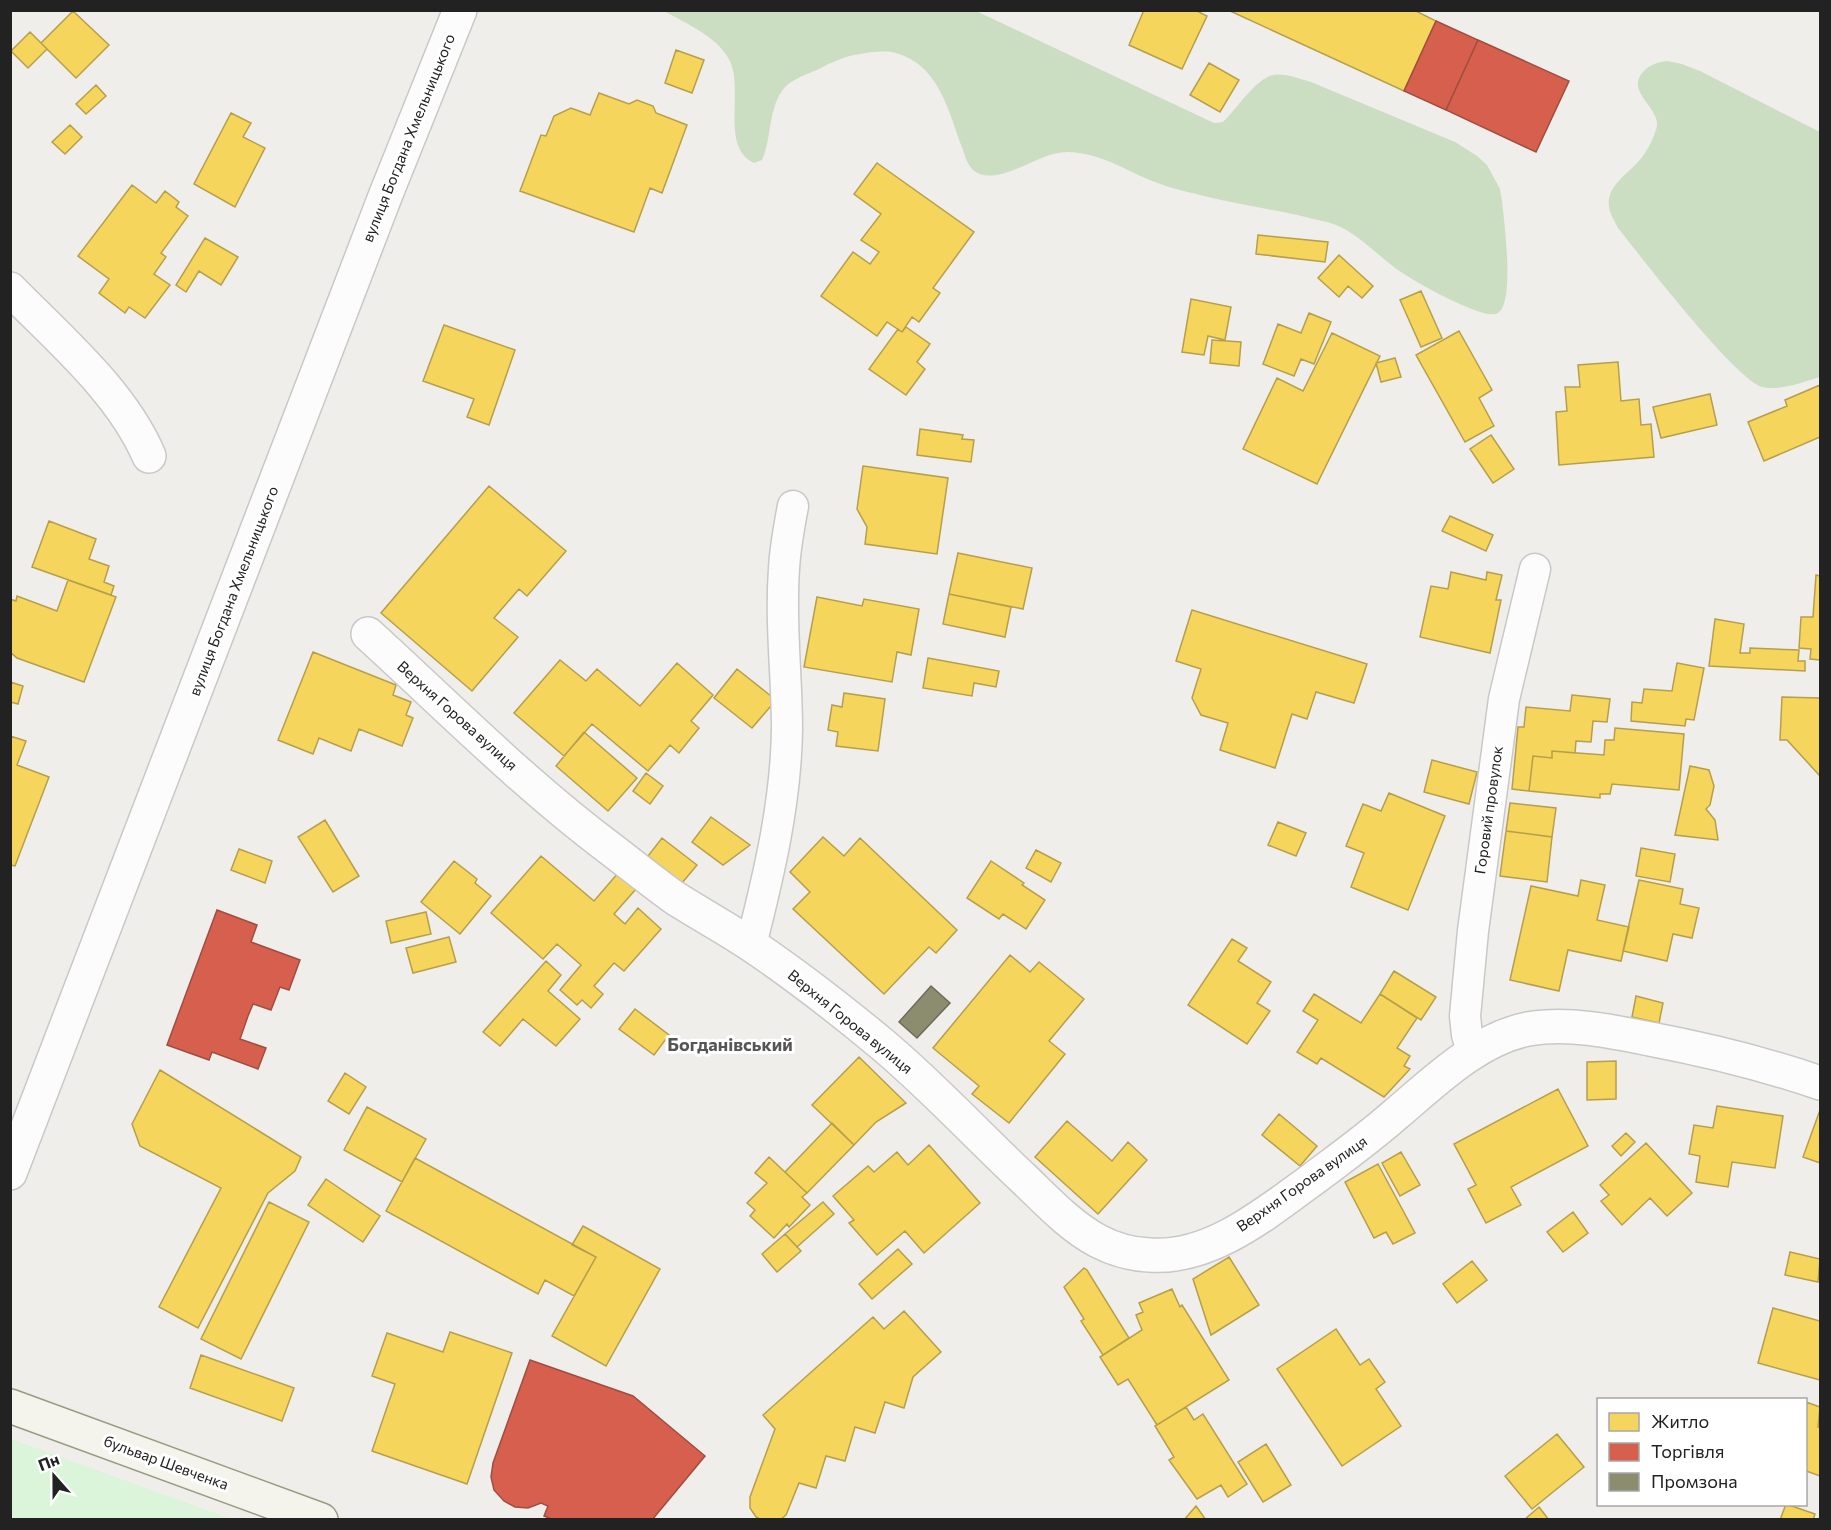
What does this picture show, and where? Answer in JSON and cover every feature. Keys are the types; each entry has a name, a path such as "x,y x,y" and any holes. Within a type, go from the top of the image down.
{"main road":[{"name":"бульвар Шевченка","path":"10,1406 321,1520"}],"street":[{"name":"вулиця Богдана Хмельницького","path":"10,1173 386,194 460,10"},
{"path":"10,289 85,366 122,409 141,437 149,456"},
{"name":"Верхня Горова вулиця","path":"368,634 578,824 675,897 751,945 820,995 886,1048 1060,1214 1099,1241 1134,1253 1151,1256 1174,1255 1196,1250 1253,1221 1334,1164 1382,1127 1435,1081 1473,1053 1498,1038 1530,1028 1577,1027 1621,1033 1745,1059 1821,1083"}],"lane":[{"path":"751,945 775,849 785,767 787,728 784,570 793,506"},
{"name":"Горовий провулок","path":"1473,1053 1467,1035 1465,1016 1473,931 1504,699 1535,569"}],"green space":[{"path":"664,11 976,11 1214,123 1223,122 1267,77 1283,75 1311,82 1455,142 1487,165 1500,189 1507,262 1506,297 1502,308 1496,314 1475,310 1402,273 1359,239 1332,224 1171,188 1113,163 1081,153 1057,153 1001,174 990,176 980,174 971,168 967,161 941,92 933,79 911,59 892,52 882,51 849,56 788,84 776,103 762,160 754,163 743,155 737,143 735,83 727,56 707,36"},
{"path":"1667,61 1700,71 1820,132 1820,377 1776,388 1762,387 1749,379 1688,315 1618,228 1611,215 1609,200 1614,187 1644,155 1656,130 1655,115 1641,94 1638,80 1648,67"},
{"path":"11,1439 231,1519 11,1519"}],"building: Житло":[{"path":"1144,10 1195,10 1207,16 1182,69 1129,45"},
{"path":"1228,10 1414,10 1436,21 1404,91"},
{"path":"73,11 109,45 76,78 41,43"},
{"path":"30,32 47,49 28,68 11,51"},
{"path":"676,50 704,60 692,93 665,83"},
{"path":"1209,63 1239,80 1220,112 1190,95"},
{"path":"96,85 106,96 86,114 76,104"},
{"path":"599,93 629,104 637,100 653,106 656,113 687,125 662,193 650,188 634,232 520,191 541,135 546,136 554,116 571,108 590,115"},
{"path":"231,113 251,123 243,137 265,148 235,207 194,184"},
{"path":"70,125 82,137 65,154 52,142"},
{"path":"877,163 974,232 933,288 940,293 919,322 912,317 902,332 887,322 877,336 821,296 853,252 870,264 879,252 861,240 881,214 854,194"},
{"path":"132,185 156,203 165,191 179,202 176,207 188,216 161,253 166,257 154,274 170,285 145,318 129,307 125,313 99,293 109,279 78,256"},
{"path":"1258,235 1328,242 1325,262 1256,254"},
{"path":"205,238 238,257 221,285 199,271 186,292 176,285"},
{"path":"1339,255 1373,286 1362,298 1348,286 1339,297 1318,278"},
{"path":"1421,291 1442,338 1421,347 1400,300"},
{"path":"1191,299 1231,307 1225,340 1208,336 1204,355 1182,352"},
{"path":"1309,313 1331,322 1314,364 1301,359 1294,376 1263,364 1278,324 1301,333"},
{"path":"444,325 515,350 489,425 467,417 474,399 423,381"},
{"path":"906,327 930,344 917,362 925,369 906,395 869,369 898,329 902,332"},
{"path":"1459,331 1492,390 1479,398 1494,426 1465,442 1416,355"},
{"path":"1332,333 1380,356 1317,484 1243,449 1277,378 1303,391"},
{"path":"1212,340 1241,342 1239,366 1210,363"},
{"path":"1395,358 1401,377 1381,382 1376,363"},
{"path":"1618,362 1621,401 1639,399 1641,425 1651,424 1654,457 1559,465 1556,412 1567,411 1565,387 1580,387 1578,365"},
{"path":"1820,385 1820,437 1764,461 1748,422 1787,406 1785,400"},
{"path":"1710,394 1717,425 1661,438 1653,407"},
{"path":"920,429 963,435 962,439 974,440 971,462 917,455"},
{"path":"1491,435 1514,469 1493,483 1470,449"},
{"path":"863,466 948,478 937,554 865,544 867,527 857,509"},
{"path":"489,486 566,551 527,596 519,589 494,618 518,637 472,691 381,613"},
{"path":"1450,516 1493,535 1486,551 1442,531"},
{"path":"49,521 96,539 89,559 109,566 104,582 114,586 111,595 32,567"},
{"path":"958,553 1032,568 1023,609 949,594"},
{"path":"1451,572 1486,580 1487,572 1502,575 1496,600 1501,600 1490,653 1420,637 1431,586 1448,589"},
{"path":"1816,575 1820,576 1820,660 1810,659 1811,649 1799,648 1801,617 1813,617"},
{"path":"68,580 116,597 84,682 17,658 10,652 10,599 16,601 17,596 57,611"},
{"path":"949,594 1011,607 1005,637 943,624"},
{"path":"817,597 862,606 864,599 919,609 911,655 897,652 892,682 804,667"},
{"path":"1192,610 1367,664 1354,703 1316,692 1307,719 1292,714 1275,768 1220,750 1228,723 1201,715 1192,698 1201,669 1176,661"},
{"path":"1715,619 1744,624 1740,653 1750,653 1750,648 1799,650 1798,661 1805,661 1805,671 1709,666"},
{"path":"313,652 396,685 393,695 411,702 406,715 413,718 402,746 359,729 351,751 319,738 313,754 278,740"},
{"path":"928,658 999,671 996,687 974,683 972,696 923,688"},
{"path":"560,660 586,681 597,669 640,706 677,663 713,695 691,721 699,728 679,753 670,745 648,771 592,724 564,756 514,713"},
{"path":"1677,663 1704,668 1694,720 1686,719 1685,726 1631,721 1632,702 1642,703 1644,689 1672,691"},
{"path":"737,669 776,700 752,728 714,698"},
{"path":"10,682 23,686 18,704 10,702"},
{"path":"844,693 885,699 878,751 836,746 838,732 828,730 832,705 842,707"},
{"path":"1572,695 1610,699 1607,722 1593,721 1591,742 1576,741 1575,753 1552,751 1552,758 1533,756 1529,791 1512,789 1518,727 1524,727 1526,707 1570,711"},
{"path":"1782,697 1820,698 1820,776 1787,740 1780,740"},
{"path":"1615,728 1684,734 1679,790 1612,784 1610,794 1600,794 1600,798 1529,791 1533,756 1552,758 1552,751 1604,755 1605,740 1614,740"},
{"path":"584,732 637,778 608,811 556,766"},
{"path":"10,736 26,741 17,765 49,777 15,866 10,865"},
{"path":"1432,760 1477,772 1469,804 1424,792"},
{"path":"1690,766 1709,770 1714,786 1710,805 1706,809 1715,820 1718,840 1675,835"},
{"path":"646,773 663,786 650,804 633,791"},
{"path":"1389,793 1445,816 1408,910 1351,887 1364,853 1346,846 1363,804 1381,811"},
{"path":"1510,803 1556,808 1552,837 1506,831"},
{"path":"711,817 750,845 723,865 692,842"},
{"path":"325,820 359,876 333,892 298,837"},
{"path":"1278,822 1306,833 1296,856 1268,845"},
{"path":"1506,831 1552,837 1547,882 1500,876"},
{"path":"823,837 844,856 860,838 957,930 936,953 929,947 884,994 793,909 810,892 790,872"},
{"path":"662,838 697,865 682,883 648,856"},
{"path":"1641,848 1675,854 1670,882 1636,876"},
{"path":"239,849 272,861 265,883 231,870"},
{"path":"1036,850 1061,863 1051,882 1026,868"},
{"path":"541,856 594,901 618,873 636,889 614,914 625,924 638,908 661,929 624,971 614,963 594,986 603,994 591,1008 582,1000 577,1005 560,990 581,965 557,944 543,959 491,913"},
{"path":"454,861 477,879 475,883 491,896 460,934 421,902"},
{"path":"991,861 1045,900 1026,929 1003,914 999,919 967,898"},
{"path":"1581,880 1605,885 1597,920 1629,927 1621,961 1568,950 1559,991 1510,980 1531,886 1578,896"},
{"path":"1639,880 1683,889 1680,904 1699,908 1692,938 1673,934 1667,961 1623,951"},
{"path":"426,912 431,934 391,943 386,921"},
{"path":"449,937 456,962 413,973 406,948"},
{"path":"1232,939 1247,948 1238,961 1271,982 1257,1003 1270,1011 1247,1044 1188,1005"},
{"path":"1010,955 1030,972 1039,962 1084,999 1049,1041 1065,1054 1009,1123 972,1094 979,1086 933,1048"},
{"path":"546,961 561,975 548,991 580,1019 556,1046 523,1019 500,1046 483,1032"},
{"path":"1394,971 1436,997 1421,1020 1380,994"},
{"path":"1314,994 1361,1023 1380,994 1417,1018 1397,1048 1410,1056 1404,1066 1410,1069 1384,1097 1321,1058 1317,1064 1297,1052 1318,1020 1303,1011"},
{"path":"1636,996 1663,1003 1659,1023 1632,1017"},
{"path":"635,1009 669,1035 654,1055 619,1029"},
{"path":"859,1057 906,1103 876,1122 854,1145 812,1105"},
{"path":"1616,1061 1616,1099 1587,1100 1587,1062"},
{"path":"160,1070 301,1157 295,1171 268,1193 198,1328 159,1307 221,1188 140,1146 132,1124"},
{"path":"345,1073 366,1087 349,1114 328,1101"},
{"path":"1558,1089 1588,1146 1511,1187 1521,1205 1486,1223 1468,1189 1476,1185 1454,1144"},
{"path":"1717,1106 1783,1116 1775,1168 1732,1162 1728,1187 1696,1182 1700,1156 1689,1154 1694,1125 1713,1128"},
{"path":"367,1107 426,1139 402,1182 344,1150"},
{"path":"1820,1110 1820,1163 1803,1157"},
{"path":"1279,1114 1317,1146 1300,1166 1262,1135"},
{"path":"1067,1121 1112,1161 1128,1142 1147,1160 1098,1214 1035,1157"},
{"path":"832,1123 854,1145 807,1193 785,1172"},
{"path":"1626,1133 1635,1142 1621,1156 1612,1146"},
{"path":"1646,1143 1692,1193 1667,1216 1650,1198 1622,1225 1601,1201 1609,1195 1600,1185"},
{"path":"929,1145 980,1203 924,1253 905,1231 877,1255 849,1223 854,1220 833,1196 868,1166 874,1172 897,1152 908,1165"},
{"path":"1401,1152 1420,1185 1400,1196 1382,1163"},
{"path":"769,1157 807,1193 802,1197 810,1205 789,1227 787,1224 774,1238 750,1216 755,1210 747,1203 767,1183 755,1173"},
{"path":"415,1158 596,1257 574,1296 545,1280 538,1294 386,1211"},
{"path":"1378,1164 1415,1233 1393,1244 1386,1232 1374,1238 1345,1182"},
{"path":"326,1179 380,1216 363,1242 308,1205"},
{"path":"269,1202 309,1222 241,1359 201,1339"},
{"path":"823,1202 834,1214 797,1247 785,1234"},
{"path":"1573,1212 1588,1233 1563,1252 1547,1232"},
{"path":"583,1226 660,1269 606,1366 552,1336 596,1257 572,1245"},
{"path":"785,1234 801,1251 777,1272 762,1254"},
{"path":"898,1249 912,1264 872,1299 859,1284"},
{"path":"1790,1252 1820,1259 1818,1282 1785,1275"},
{"path":"1229,1257 1259,1305 1211,1335 1193,1279"},
{"path":"1472,1261 1487,1280 1457,1303 1443,1284"},
{"path":"1084,1268 1129,1338 1103,1355 1081,1321 1084,1319 1064,1287"},
{"path":"1172,1289 1180,1307 1182,1305 1229,1380 1157,1425 1128,1379 1118,1385 1100,1357 1142,1330 1136,1315 1143,1312 1139,1303"},
{"path":"1773,1308 1820,1321 1820,1380 1758,1363"},
{"path":"904,1311 941,1352 913,1377 904,1408 885,1402 875,1433 855,1427 845,1461 826,1456 816,1488 799,1483 786,1515 780,1520 762,1520 756,1517 750,1508 750,1497 775,1429 763,1415 873,1317 884,1329"},
{"path":"1336,1329 1360,1365 1369,1359 1385,1382 1376,1389 1401,1426 1342,1466 1277,1369"},
{"path":"450,1332 512,1353 467,1484 372,1451 395,1384 372,1376 387,1333 443,1352"},
{"path":"201,1355 294,1388 282,1421 190,1388"},
{"path":"1807,1402 1820,1407 1818,1427 1820,1427 1820,1476 1807,1471"},
{"path":"1186,1407 1194,1420 1203,1414 1247,1484 1228,1497 1221,1485 1197,1499 1169,1460 1174,1457 1155,1426"},
{"path":"1557,1434 1584,1467 1532,1509 1505,1476"},
{"path":"1266,1444 1291,1485 1263,1502 1238,1462"},
{"path":"1196,1506 1206,1520 1184,1520"},
{"path":"1785,1506 1815,1514 1813,1520 1780,1520"},
{"path":"1539,1507 1549,1520 1524,1520"}],"building: Торгівля":[{"path":"1436,21 1478,40 1446,110 1404,91"},
{"path":"1478,40 1569,81 1536,152 1446,110"},
{"path":"217,910 257,925 251,942 300,960 289,990 280,987 271,1010 253,1004 248,1016 240,1039 266,1048 258,1069 212,1052 209,1060 167,1045"},
{"path":"530,1360 633,1396 705,1456 652,1520 554,1520 544,1516 548,1506 541,1503 528,1508 515,1507 504,1501 494,1490 491,1477 493,1463"}],"building: Промзона":[{"path":"931,986 950,1003 917,1038 899,1022"}],"district":[{"name":"Богданівський","path":"730,1045"}]}
